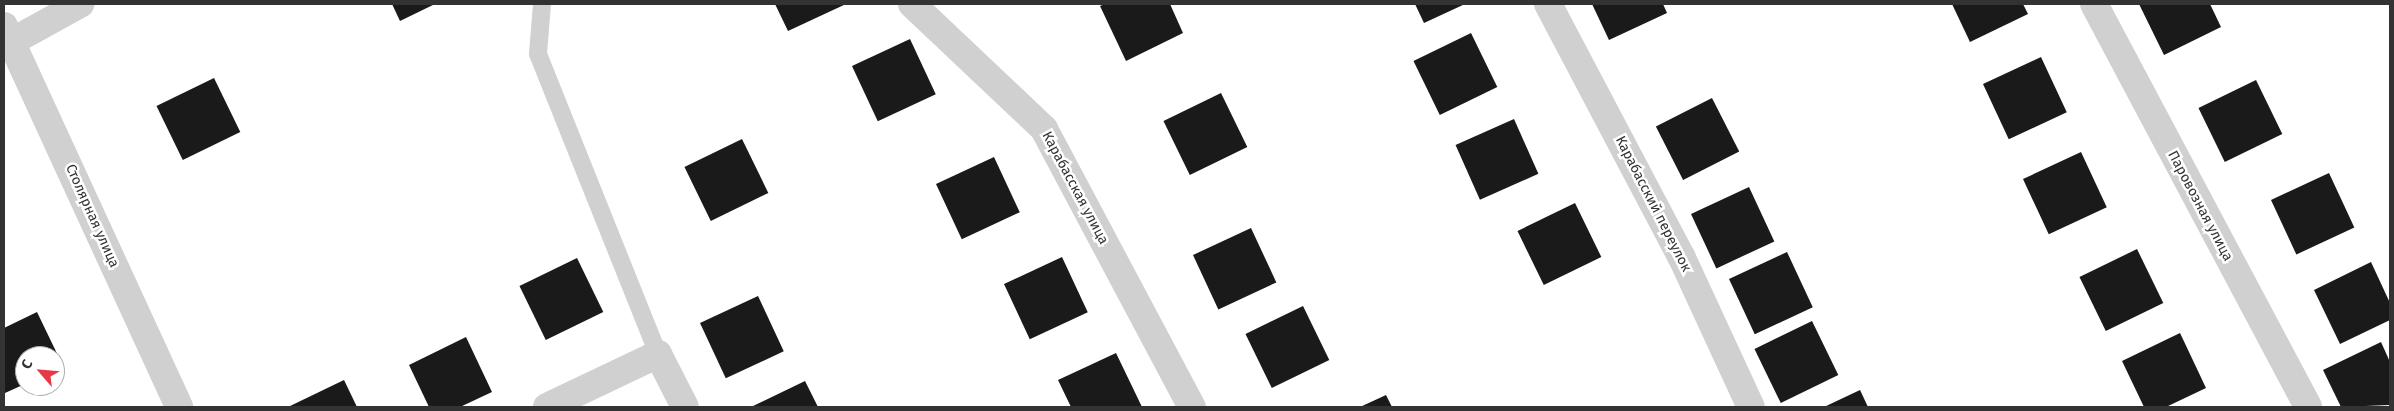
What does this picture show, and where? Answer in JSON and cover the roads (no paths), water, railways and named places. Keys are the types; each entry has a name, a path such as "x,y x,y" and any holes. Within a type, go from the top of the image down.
{"street":[{"path":"8,34 80,4"},
{"name":"Карабасская улица","path":"912,4 1044,129 1192,407"},
{"name":"Карабасский переулок","path":"1548,4 1682,258 1751,407"},
{"name":"Паровозная улица","path":"2094,4 2308,407"},
{"name":"Столярная улица","path":"8,34 179,407"},
{"path":"547,407 658,354 685,407"}],"lane":[{"path":"542,4 538,54 658,354"}]}
